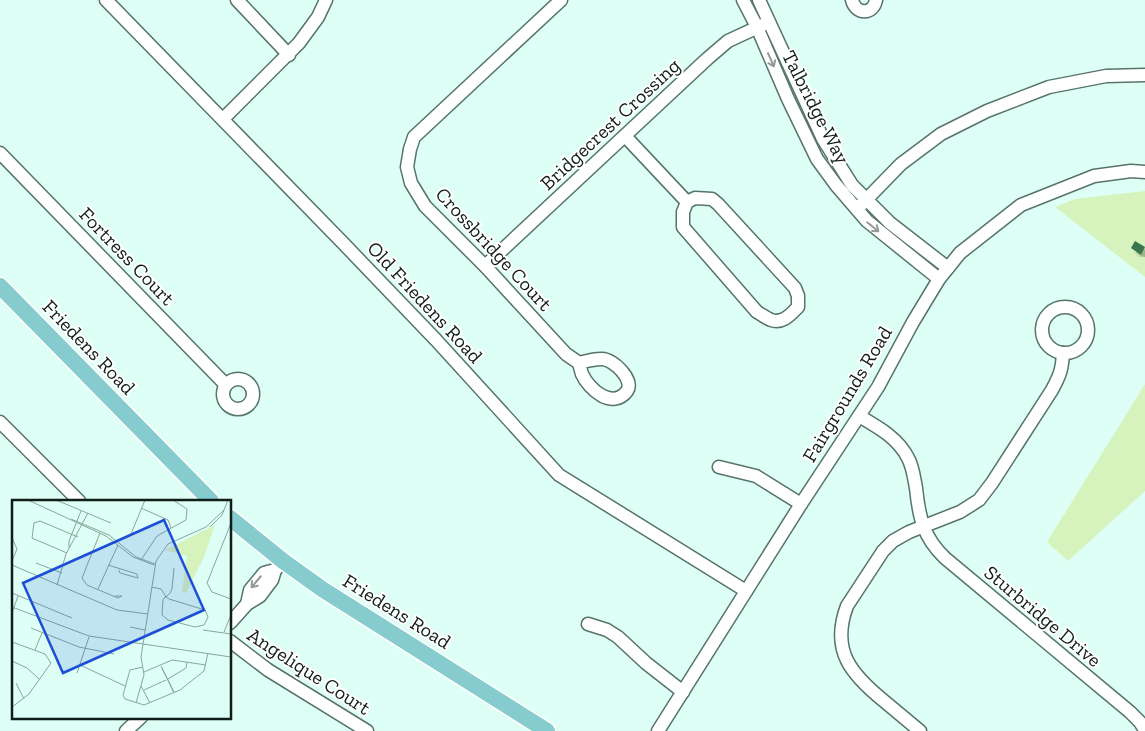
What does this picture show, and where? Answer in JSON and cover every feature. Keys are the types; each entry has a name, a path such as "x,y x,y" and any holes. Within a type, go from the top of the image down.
{"main road":[{"name":"Friedens Road","path":"0,286 210,500"},
{"name":"Friedens Road","path":"231,519 279,565 547,731"}],"street":[{"name":"Old Friedens Road","path":"106,0 423,326 559,474 746,591"},
{"path":"237,0 289,54"},
{"path":"223,119 299,43 318,17 326,0"},
{"name":"Crossbridge Court","path":"561,0 414,137 407,166 412,183 425,206 485,266 566,354 579,363"},
{"name":"Talbridge Way","path":"743,0 763,24 823,139 852,185 890,223 948,268"},
{"name":"Talbridge Way","path":"759,0 763,24 788,99 817,159 836,185 867,221 939,279"},
{"path":"852,0 856,8 864,11 872,9 876,0"},
{"name":"Bridgecrest Crossing","path":"485,266 707,58 728,41 763,24"},
{"path":"856,209 901,164 941,134 987,111 1048,87 1106,76 1145,75"},
{"path":"625,136 687,202"},
{"name":"Fortress Court","path":"0,153 226,385"},
{"name":"Fairgrounds Road","path":"658,731 801,504 878,387 939,279 960,254 1022,205 1094,176 1131,171 1145,172"},
{"path":"696,198 712,199 795,288 798,296 798,307 788,317 780,320 771,320 757,312 682,227 683,212 687,202 696,198"},
{"path":"920,731 865,686 852,670 843,654 840,635 846,606 883,551 893,541 909,532 960,512 979,500 986,492 1059,378 1063,353"},
{"name":"Sturbridge Drive","path":"859,416 893,438 909,459 913,471 919,514 923,527 935,549 1130,712 1145,730"},
{"path":"0,422 78,500"},
{"path":"719,467 756,476 801,504"},
{"path":"231,622 247,604 250,590 264,573 279,565"},
{"path":"588,624 607,630 618,637 646,663 683,692"},
{"name":"Angelique Court","path":"231,642 268,670 367,731"}],"green space":[{"path":"1145,191 1145,277 1055,207 1075,199"},
{"path":"1145,384 1145,491 1068,561 1047,542"}],"building":[{"path":"1135,241 1145,247 1141,255 1131,248"}]}
